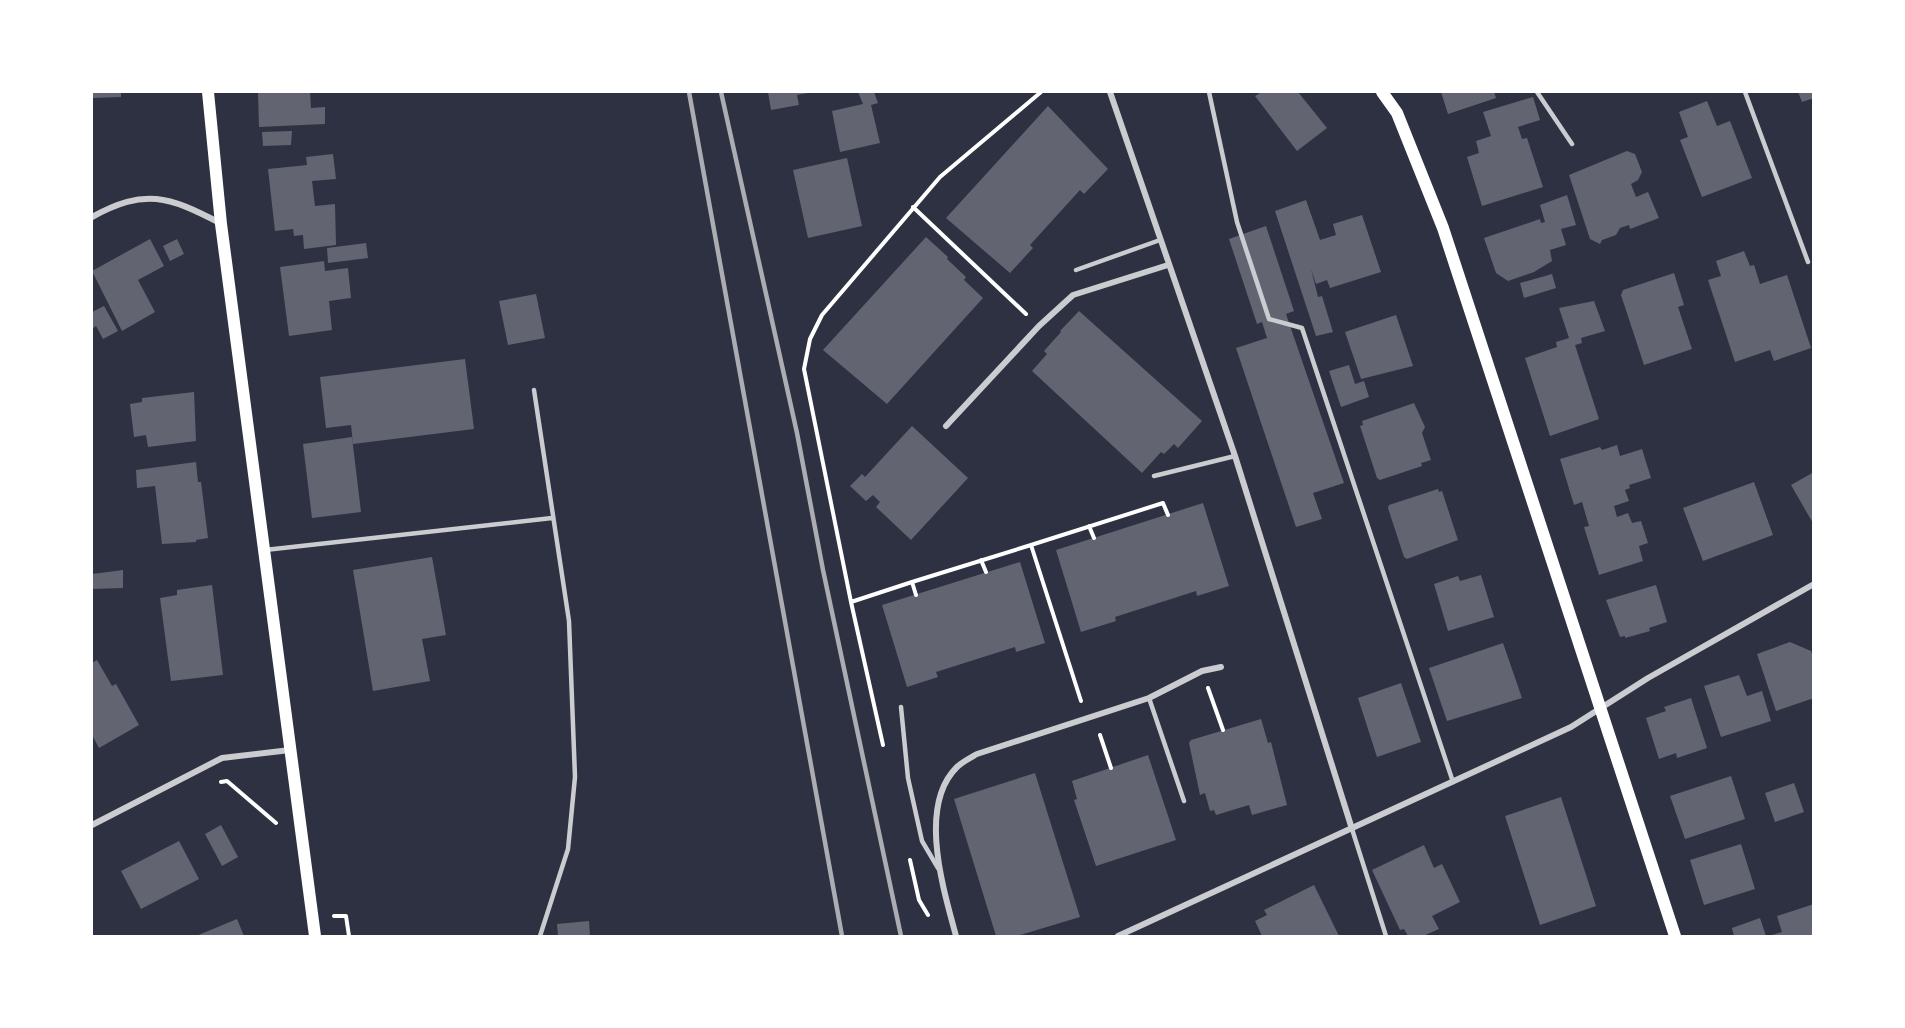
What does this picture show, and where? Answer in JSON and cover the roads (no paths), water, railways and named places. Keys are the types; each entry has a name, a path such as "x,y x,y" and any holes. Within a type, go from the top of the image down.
{"main road":[{"path":"208,92 221,224 315,936"},
{"path":"1382,92 1397,113 1443,228 1675,936"}],"street":[{"path":"1110,92 1235,456 1352,829"},
{"path":"92,217 117,203 145,198 167,200 221,224"},
{"path":"946,426 1039,326 1072,295 1168,265"},
{"path":"1118,936 1570,727 1648,678 1814,584"},
{"path":"956,936 938,868 936,822 943,789 957,767 976,754 1149,698 1202,671 1221,667"},
{"path":"92,825 222,758 291,750"}],"lane":[{"path":"1209,92 1237,222 1269,319 1302,328 1453,782"},
{"path":"1537,92 1572,144"},
{"path":"1745,92 1808,262"},
{"path":"1076,270 1160,240"},
{"path":"534,390 569,621 575,777 568,849 540,936"},
{"path":"1154,476 1235,456"},
{"path":"265,550 552,519"},
{"path":"1149,698 1184,801"},
{"path":"901,707 908,778 922,841 938,868"},
{"path":"1352,829 1386,936"}],"railway":[{"path":"689,92 842,936"},
{"path":"721,92 797,433 823,570 901,936"}]}
